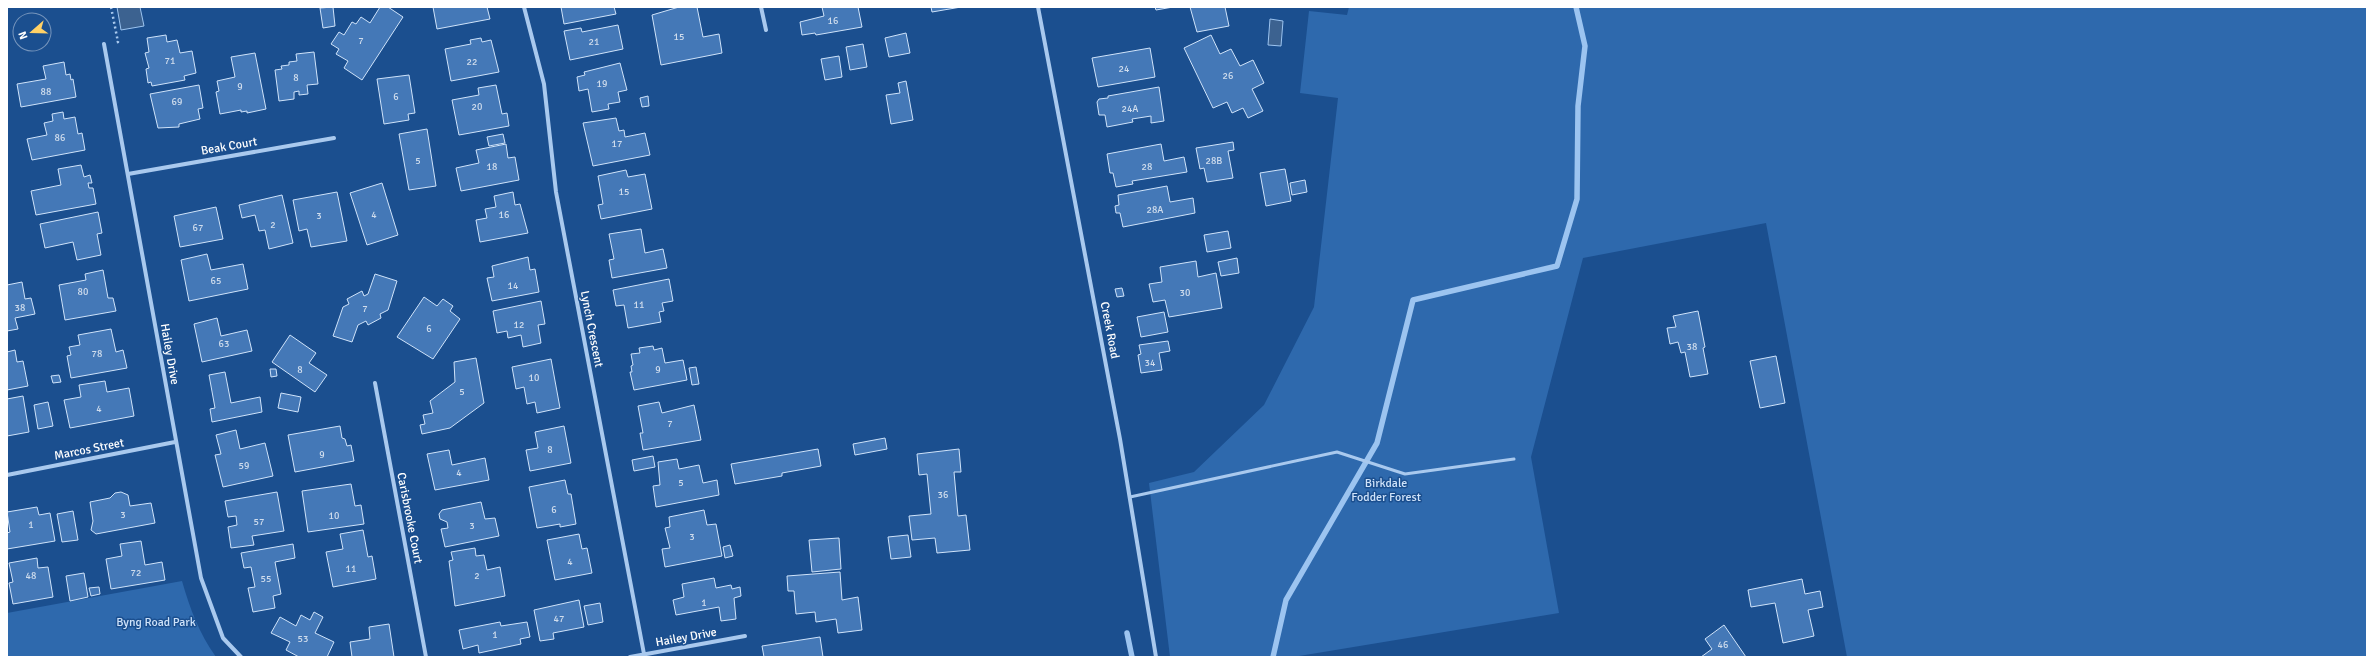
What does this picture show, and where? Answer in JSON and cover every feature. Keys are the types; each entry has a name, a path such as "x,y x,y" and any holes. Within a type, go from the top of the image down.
{"street":[{"name":"Lynch Crescent","path":"524,7 544,84 556,192 644,654"},
{"path":"761,7 766,30"},
{"name":"Creek Road","path":"1038,7 1130,497 1156,657"},
{"name":"Hailey Drive","path":"104,44 175,442 201,578 223,638 241,657"},
{"name":"Beak Court","path":"128,174 334,138"},
{"name":"Carisbrooke Court","path":"375,383 426,657"},
{"name":"Marcos Street","path":"7,475 175,442"},
{"name":"Hailey Drive","path":"630,657 745,636"}],"lane":[{"path":"1130,497 1337,452 1405,474 1514,459"}],"path":[{"path":"104,44 118,42 111,7"}],"green space":[{"name":"Birkdale Fodder Forest","path":"1349,7 2367,7 2367,657 1847,657 1766,223 1583,258 1531,457 1559,613 1293,657 1170,657 1149,483 1194,472 1264,405 1314,307 1338,98 1300,93 1309,11 1347,15"},
{"name":"Byng Road Park","path":"182,581 196,620 216,657 7,657 7,613"}],"shaded area":[{"path":"117,7 140,7 144,26 121,30"},
{"path":"1270,19 1283,21 1281,46 1268,45"}],"building":[{"path":"333,7 335,26 323,28 320,8"},
{"path":"380,7 388,7 403,17 362,80 344,68 348,61 336,54 339,49 331,44 339,32 344,35 352,22 356,24 361,17 370,23"},
{"path":"433,7 487,7 490,19 437,29"},
{"path":"561,7 614,7 616,14 564,24"},
{"path":"679,7 697,7 703,37 719,34 722,53 661,65 652,15"},
{"path":"822,7 858,7 862,27 816,35 815,33 802,35 800,22 824,16"},
{"path":"931,7 961,7 932,12"},
{"path":"1155,7 1173,7 1156,10"},
{"path":"1190,7 1225,7 1229,26 1197,32"},
{"path":"618,25 623,49 570,60 564,31 581,28 582,32"},
{"path":"906,33 910,53 889,57 885,38"},
{"path":"166,35 167,42 177,40 180,53 192,51 196,73 184,76 185,80 152,86 151,82 148,83 146,69 149,68 145,53 149,52 147,38"},
{"path":"1211,35 1220,54 1231,49 1240,66 1253,60 1264,83 1252,89 1263,111 1248,118 1243,108 1232,113 1227,102 1213,108 1184,48"},
{"path":"481,38 482,42 491,40 499,72 451,81 445,49 471,44 470,40"},
{"path":"863,44 867,67 850,70 846,47"},
{"path":"1150,48 1155,77 1098,87 1092,58"},
{"path":"314,52 318,84 307,85 308,94 299,95 299,91 294,92 294,99 279,101 275,70 282,69 281,66 289,65 289,62 297,61 296,54"},
{"path":"255,53 266,109 247,113 247,111 241,112 241,110 220,114 216,92 219,91 217,81 235,77 231,57"},
{"path":"839,56 842,77 825,80 821,59"},
{"path":"64,62 66,75 70,74 71,80 73,79 76,97 21,107 17,84 46,79 43,66"},
{"path":"620,63 627,90 618,92 620,102 608,104 609,109 592,112 588,89 579,91 577,77 585,75 584,72"},
{"path":"409,75 415,113 408,114 409,120 384,124 377,79"},
{"path":"906,81 913,120 891,124 886,95 900,93 898,83"},
{"path":"199,85 203,108 198,109 200,119 179,124 179,127 158,128 150,94"},
{"path":"496,85 502,114 507,113 509,126 459,135 452,100 479,95 478,88"},
{"path":"1159,87 1164,121 1151,123 1151,116 1132,119 1133,122 1107,127 1105,115 1099,115 1097,102 1099,99"},
{"path":"648,96 649,106 642,107 640,98"},
{"path":"63,112 64,119 75,117 78,134 82,133 85,150 32,160 27,139 47,135 44,123 53,121 52,114"},
{"path":"616,118 619,131 624,130 625,137 645,133 650,155 593,166 583,123"},
{"path":"427,129 436,186 409,190 399,134"},
{"path":"503,134 505,143 489,146 487,137"},
{"path":"1233,142 1234,150 1228,151 1233,178 1207,182 1204,168 1200,169 1196,148"},
{"path":"506,144 508,158 515,157 519,180 461,191 456,168 479,163 476,150"},
{"path":"1161,144 1164,161 1184,157 1187,172 1132,181 1133,184 1116,187 1113,173 1110,173 1107,154"},
{"path":"81,165 84,177 90,175 92,183 88,183 89,188 93,188 96,204 36,215 31,191 61,185 58,169"},
{"path":"1285,169 1291,201 1266,206 1260,173"},
{"path":"626,170 628,177 645,174 652,209 601,219 598,205 603,204 598,176"},
{"path":"1305,180 1307,192 1292,195 1290,183"},
{"path":"382,183 398,235 367,245 350,193"},
{"path":"1167,186 1170,202 1193,198 1195,213 1123,227 1120,213 1116,213 1115,206 1119,205 1118,195"},
{"path":"337,192 347,241 311,247 307,229 299,231 293,200"},
{"path":"513,192 515,205 520,204 528,233 480,242 476,220 487,218 485,209 496,207 494,196"},
{"path":"282,195 293,243 269,249 265,230 259,231 255,215 242,218 239,205"},
{"path":"216,207 223,239 180,247 174,216"},
{"path":"98,212 102,233 97,234 101,255 77,260 73,242 45,248 40,224"},
{"path":"641,229 645,253 663,249 667,268 612,278 609,260 614,259 609,234"},
{"path":"1228,231 1231,248 1207,252 1204,235"},
{"path":"207,254 211,270 243,264 248,289 189,301 181,260"},
{"path":"528,257 530,270 535,269 539,292 492,301 487,278 494,277 492,266"},
{"path":"1237,258 1239,273 1221,276 1218,262"},
{"path":"1196,261 1198,277 1216,273 1222,308 1169,317 1165,300 1153,302 1149,284 1162,282 1160,267"},
{"path":"103,270 108,298 113,298 116,311 65,320 59,285 86,280 85,274"},
{"path":"375,274 397,281 388,310 380,314 381,318 368,325 366,321 358,325 352,342 333,336 343,307 349,304 347,299 362,291 364,296 368,294"},
{"path":"669,279 673,301 662,303 664,311 659,312 661,322 628,328 624,305 616,306 613,290"},
{"path":"22,282 25,299 31,298 35,314 15,318 18,329 7,331 7,285"},
{"path":"1122,288 1124,296 1117,297 1115,289"},
{"path":"424,297 437,306 443,299 453,306 450,311 460,319 433,359 397,337"},
{"path":"541,301 545,324 538,325 541,343 523,347 521,335 508,338 507,331 497,333 493,311"},
{"path":"1698,311 1705,347 1703,348 1708,374 1690,377 1685,352 1681,353 1678,342 1670,344 1667,328 1676,327 1673,316"},
{"path":"1164,312 1168,332 1141,337 1137,317"},
{"path":"217,318 221,336 247,330 252,351 202,362 194,324"},
{"path":"111,329 116,352 123,350 127,368 71,378 67,356 71,355 69,347 80,345 78,335"},
{"path":"290,335 316,353 309,363 327,375 315,392 272,362"},
{"path":"1168,341 1170,351 1159,353 1162,370 1141,373 1138,355 1141,354 1139,345"},
{"path":"653,346 654,350 662,348 665,363 683,360 687,380 634,390 630,372 632,372 631,366 633,365 631,354 640,353 639,348"},
{"path":"15,350 17,362 23,361 28,386 7,390 7,352"},
{"path":"1776,356 1785,403 1760,408 1750,361"},
{"path":"476,358 484,403 450,428 422,434 420,425 425,424 423,415 433,413 430,401 455,382 454,362"},
{"path":"551,359 560,408 537,413 535,402 527,404 524,387 516,389 512,367"},
{"path":"696,367 699,384 692,385 689,368"},
{"path":"270,369 276,369 277,376 271,377"},
{"path":"225,372 231,403 260,397 262,412 212,422 210,409 215,408 209,375"},
{"path":"59,375 61,382 53,383 51,376"},
{"path":"105,381 107,392 129,388 134,416 70,428 64,400 81,397 79,385"},
{"path":"281,393 301,397 298,412 278,408"},
{"path":"23,396 29,432 7,436 7,399"},
{"path":"48,402 53,426 38,429 34,405"},
{"path":"659,402 662,413 694,405 701,440 643,450 640,433 643,433 638,406"},
{"path":"340,426 342,438 345,439 347,446 351,445 354,461 295,472 288,435"},
{"path":"564,426 571,463 530,471 526,450 538,448 535,432"},
{"path":"236,430 240,449 265,443 273,476 223,487 215,455 221,454 216,435"},
{"path":"885,438 887,449 855,455 853,444"},
{"path":"818,449 821,466 782,473 782,476 735,484 731,464"},
{"path":"959,449 961,472 954,472 958,516 966,515 970,550 937,553 935,538 912,540 909,516 931,514 927,474 919,475 917,454"},
{"path":"449,450 452,465 485,458 489,480 435,490 427,454"},
{"path":"653,456 655,467 634,471 632,460"},
{"path":"677,459 679,469 699,465 703,483 717,480 719,495 656,507 653,486 660,485 658,462"},
{"path":"565,480 568,494 571,494 576,524 560,527 560,524 537,528 529,487"},
{"path":"351,484 355,506 361,505 364,524 308,532 302,491"},
{"path":"121,492 128,495 130,506 151,503 155,523 96,534 91,530 93,521 90,502 110,498 115,493"},
{"path":"277,492 284,531 252,536 254,545 231,548 228,527 237,525 236,516 228,517 225,501"},
{"path":"481,502 485,519 495,518 499,536 445,547 441,529 448,528 447,522 440,519 439,514 442,510"},
{"path":"37,507 39,515 50,513 55,541 7,549 7,533 10,532 7,512"},
{"path":"704,510 707,525 716,524 722,556 665,567 662,549 670,548 665,528 670,527 669,517"},
{"path":"73,511 78,540 62,542 57,514"},
{"path":"363,530 368,557 372,556 376,579 333,587 326,552 343,549 340,534"},
{"path":"579,534 582,549 587,548 592,573 555,580 547,540"},
{"path":"908,535 911,557 891,559 888,537"},
{"path":"839,538 841,569 812,572 809,540"},
{"path":"141,541 145,565 162,562 165,580 111,589 106,559 122,556 120,544"},
{"path":"293,544 295,558 275,562 281,594 273,596 275,608 253,612 248,588 255,587 251,567 244,568 241,553"},
{"path":"730,545 733,556 725,558 723,547"},
{"path":"475,548 476,556 484,555 487,570 500,567 505,596 455,606 449,561 453,560 451,552"},
{"path":"37,558 38,568 48,567 53,597 13,604 9,583 13,582 9,563"},
{"path":"840,572 842,600 858,597 862,630 838,633 836,619 816,622 815,612 796,614 794,591 788,591 787,576"},
{"path":"84,573 88,597 70,601 66,576"},
{"path":"714,578 716,588 731,585 732,589 740,587 741,596 734,598 736,619 721,621 719,607 676,615 673,600 684,597 682,584"},
{"path":"1802,579 1805,594 1820,591 1823,607 1808,610 1814,636 1783,643 1775,603 1751,607 1748,590"},
{"path":"99,587 100,594 91,596 89,588"},
{"path":"579,600 584,627 553,633 554,639 540,641 534,610"},
{"path":"600,603 603,622 588,625 584,606"},
{"path":"314,612 323,617 315,633 334,642 327,657 299,657 286,650 290,642 271,633 280,617 296,626 301,615 310,620"},
{"path":"500,622 501,626 527,622 530,637 520,639 521,644 479,653 478,645 463,649 459,630"},
{"path":"389,624 394,657 352,657 350,642 370,639 369,627"},
{"path":"1724,625 1746,657 1701,657 1712,649 1705,639"},
{"path":"820,637 823,657 764,657 762,646"}],"waterway":[{"path":"1273,657 1286,600 1377,443 1413,300 1557,266 1577,199 1578,106 1585,46 1576,7"},
{"path":"1127,633 1132,657"}]}
